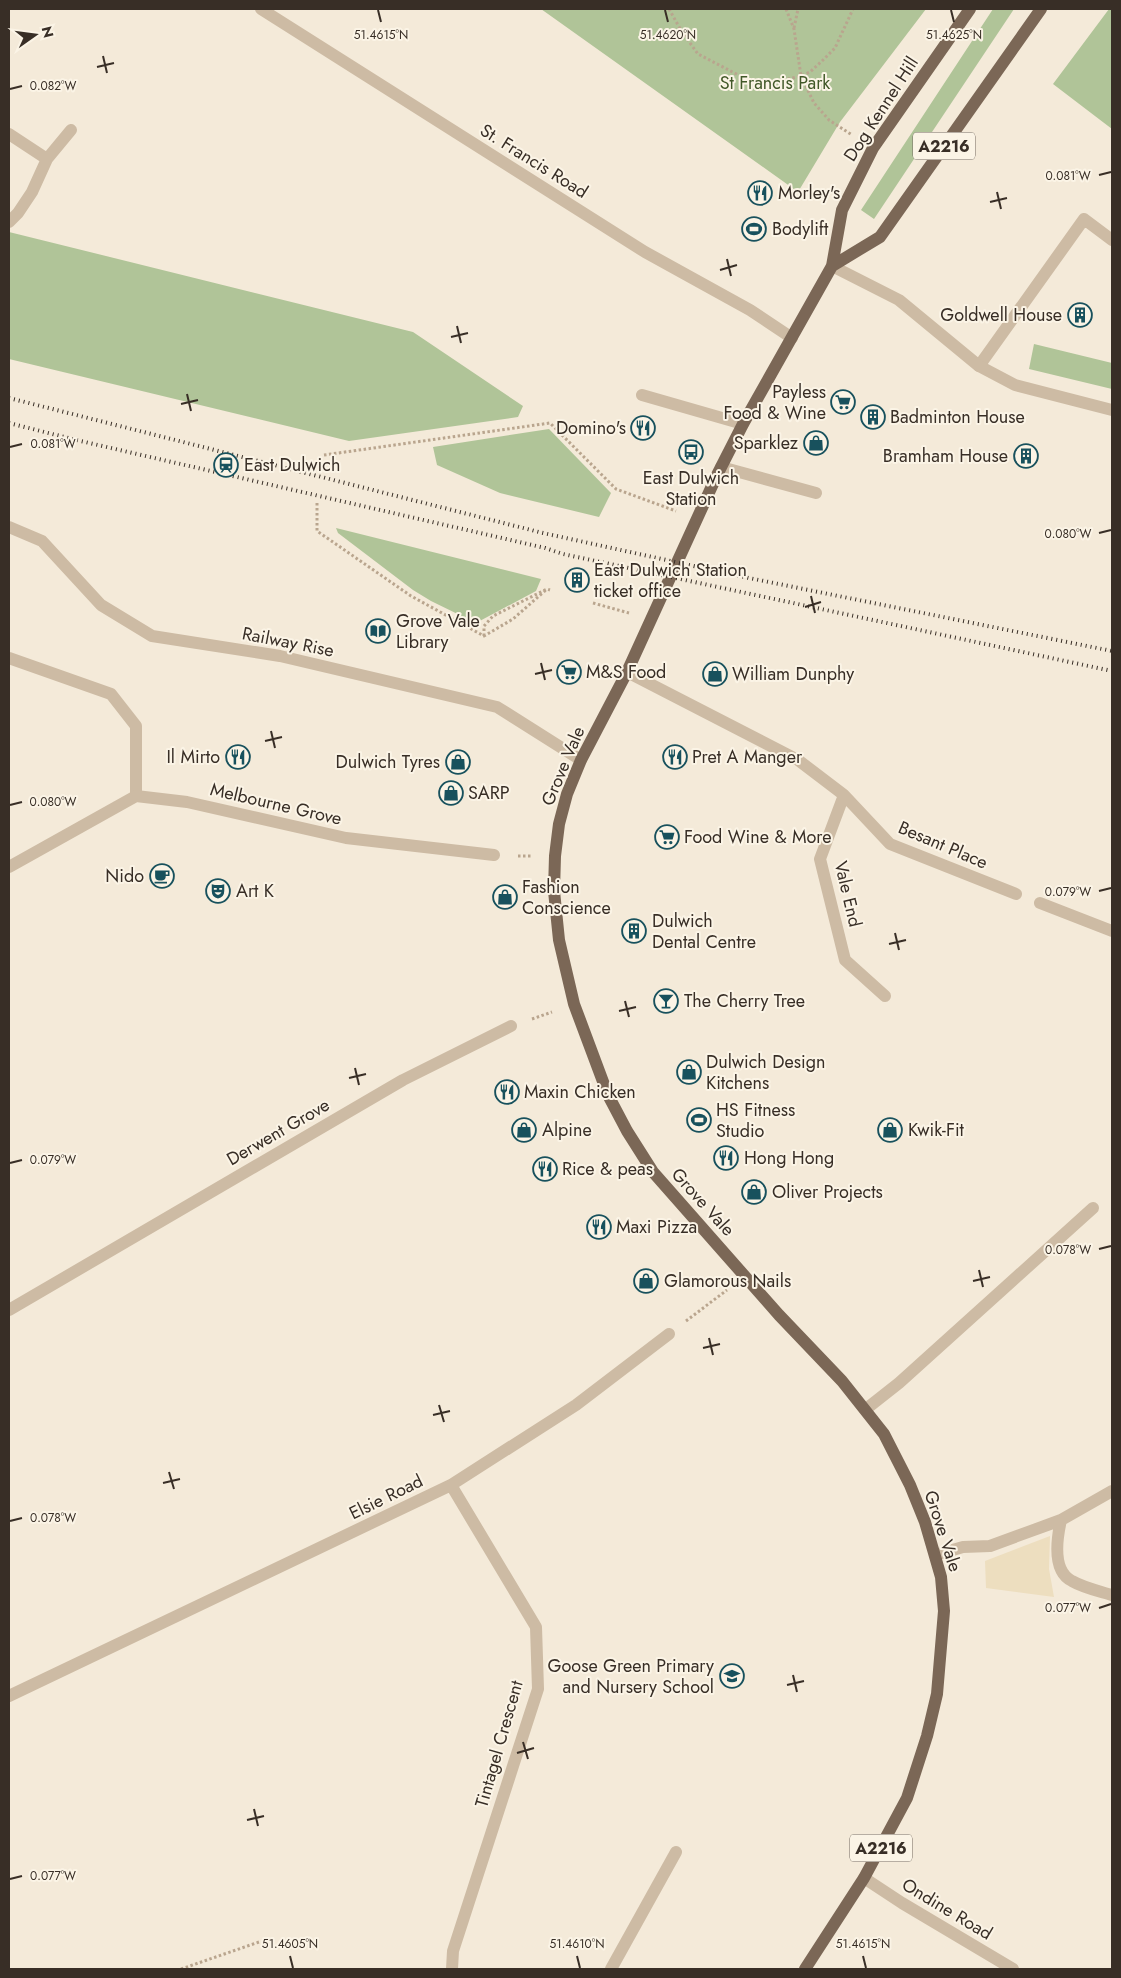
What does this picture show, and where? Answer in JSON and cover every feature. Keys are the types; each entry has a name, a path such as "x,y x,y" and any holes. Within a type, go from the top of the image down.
{"main road":[{"name":"Dog Kennel Hill","path":"792,338 832,266 842,210 873,148 970,9"},
{"name":"Dog Kennel Hill","path":"832,266 880,237 1041,9"},
{"name":"Grove Vale","path":"792,338 721,467 627,672 581,760 567,794 559,824 555,856 554,891 560,940 574,1004 608,1095 627,1131 653,1172 778,1315 866,1409 884,1434 898,1458 925,1522 941,1577 944,1600 943,1638 937,1694 927,1736 907,1798 864,1878 805,1969"}],"street":[{"name":"St. Francis Road","path":"261,9 645,252 750,310 792,338"},
{"path":"9,222 18,213 32,192 47,158 71,130"},
{"path":"9,134 47,158"},
{"path":"979,366 1084,220 1112,240"},
{"path":"832,266 899,300 979,366 1015,384 1112,410"},
{"path":"642,396 743,424"},
{"path":"721,467 816,493"},
{"name":"Railway Rise","path":"9,527 42,541 101,605 152,636 280,656 497,707 581,760"},
{"path":"9,658 111,694 136,726 136,796 9,867"},
{"path":"627,672 798,760 844,795"},
{"name":"Besant Place","path":"844,795 890,844 1016,894"},
{"name":"Vale End","path":"844,795 820,859 845,960 885,996"},
{"name":"Melbourne Grove","path":"136,796 187,802 346,838 453,852 494,855"},
{"path":"1040,903 1112,931"},
{"name":"Derwent Grove","path":"9,1310 403,1080 511,1026"},
{"path":"866,1409 899,1383 1093,1208"},
{"name":"Elsie Road","path":"9,1696 451,1485 576,1405 669,1334"},
{"name":"Tintagel Crescent","path":"451,1485 536,1627 538,1689 453,1951 452,1969"},
{"path":"935,1555 963,1547 990,1546 1061,1520 1112,1491"},
{"path":"1061,1520 1057,1538 1057,1554 1062,1569 1070,1581 1112,1595"},
{"path":"611,1969 676,1852"},
{"name":"Ondine Road","path":"864,1878 902,1903 1013,1969"}],"path":[{"path":"669,9 682,32 698,54 746,79 763,83 781,82 810,72 835,48 853,9"},
{"path":"786,9 794,29 802,76 814,103 829,120 852,135"},
{"path":"794,29 798,9"},
{"path":"324,455 550,423 616,489 698,519"},
{"path":"317,503 317,531 411,596 484,636"},
{"path":"548,589 513,619 484,636 484,626 493,616 548,589"},
{"path":"593,603 651,620"},
{"path":"494,855 555,856"},
{"path":"511,1026 574,1004"},
{"path":"669,1334 745,1275"},
{"path":"181,1969 259,1942"}],"green space":[{"name":"St Francis Park","path":"541,9 926,9 840,122 798,192"},
{"path":"993,9 1014,9 874,219 861,210"},
{"path":"1109,9 1112,9 1112,129 1053,84"},
{"path":"9,232 413,332 523,406 518,417 349,441 9,359"},
{"path":"1034,344 1112,363 1112,389 1029,369"},
{"path":"549,429 611,493 599,517 500,493 437,465 433,447"},
{"path":"336,528 541,579 536,591 476,623 413,590 338,533"}],"shaded area":[{"path":"1050,1536 1049,1569 1054,1597 986,1588 985,1561"}],"railway":[{"path":"9,398 543,533 744,577 1112,651"},
{"path":"9,423 545,548 563,554 1112,671"}],"place":[{"name":"Morley's","path":"760,193"},
{"name":"Bodylift","path":"754,229"},
{"name":"Goldwell House","path":"1080,315"},
{"name":"Payless Food & Wine","path":"843,402"},
{"name":"Badminton House","path":"873,417"},
{"name":"Domino's","path":"643,428"},
{"name":"Sparklez","path":"816,443"},
{"name":"East Dulwich Station","path":"691,452"},
{"name":"Bramham House","path":"1026,456"},
{"name":"East Dulwich","path":"226,465"},
{"name":"East Dulwich Station ticket office","path":"577,580"},
{"name":"Grove Vale Library","path":"378,631"},
{"name":"M&S Food","path":"569,672"},
{"name":"William Dunphy","path":"715,674"},
{"name":"Il Mirto","path":"238,757"},
{"name":"Pret A Manger","path":"675,757"},
{"name":"Dulwich Tyres","path":"458,762"},
{"name":"SARP","path":"451,793"},
{"name":"Food Wine & More","path":"667,837"},
{"name":"Nido","path":"162,876"},
{"name":"Art K","path":"218,891"},
{"name":"Fashion Conscience","path":"505,897"},
{"name":"Dulwich Dental Centre","path":"634,931"},
{"name":"The Cherry Tree","path":"666,1001"},
{"name":"Dulwich Design Kitchens","path":"689,1072"},
{"name":"Maxin Chicken","path":"507,1092"},
{"name":"HS Fitness Studio","path":"699,1120"},
{"name":"Alpine","path":"524,1130"},
{"name":"Kwik-Fit","path":"890,1130"},
{"name":"Hong Hong","path":"726,1158"},
{"name":"Rice & peas","path":"545,1169"},
{"name":"Oliver Projects","path":"754,1192"},
{"name":"Maxi Pizza","path":"599,1227"},
{"name":"Glamorous Nails","path":"646,1281"},
{"name":"Goose Green Primary and Nursery School","path":"732,1676"}]}
